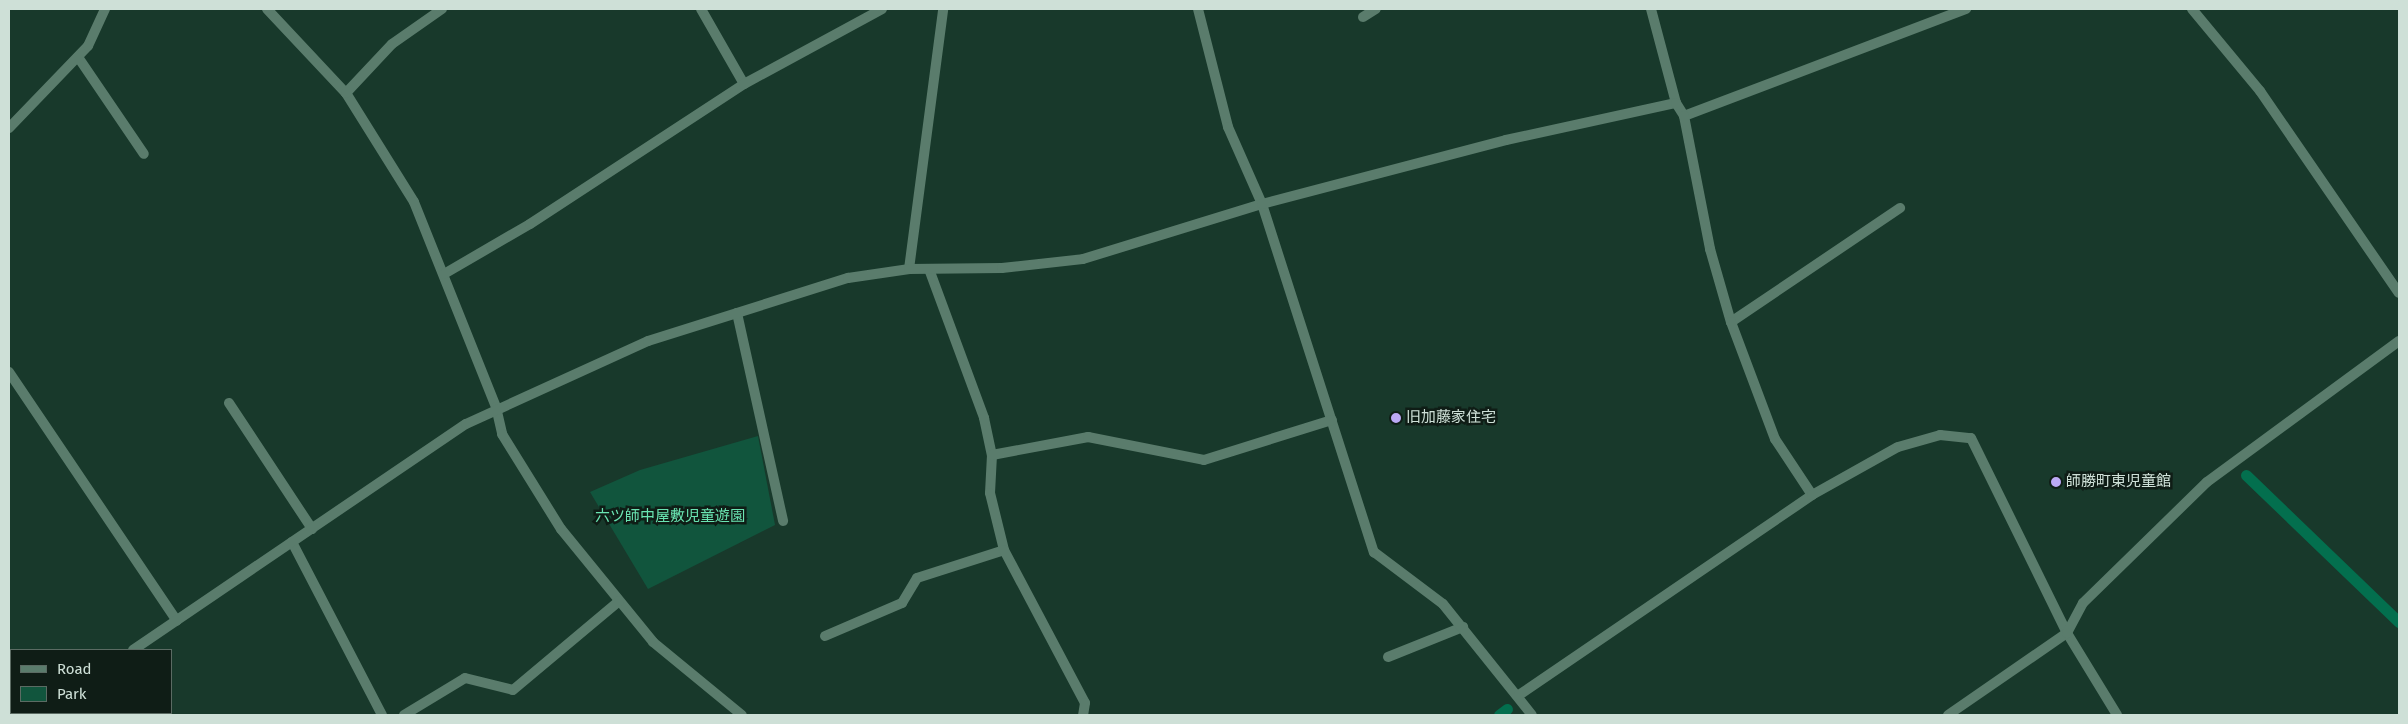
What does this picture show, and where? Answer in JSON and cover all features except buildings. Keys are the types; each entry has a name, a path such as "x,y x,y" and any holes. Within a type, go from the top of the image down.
{"street":[{"path":"9,128 88,46 105,9"},
{"path":"267,9 346,93 414,202 496,407 502,434 556,521 653,642 742,715"},
{"path":"346,93 392,44 442,9"},
{"path":"701,9 744,84"},
{"path":"444,274 530,224 744,84 882,9"},
{"path":"909,269 943,9"},
{"path":"1198,9 1228,126 1262,204 1374,552 1443,604 1520,695 1532,715"},
{"path":"1364,17 1376,9"},
{"path":"1651,9 1676,103 1684,116 1710,249 1731,322 1775,439 1812,495"},
{"path":"1684,116 1966,9"},
{"path":"2192,9 2260,91 2399,293"},
{"path":"78,57 144,154"},
{"path":"135,649 496,407 648,341 848,278 909,269 1002,268 1083,259 1262,204 1506,140 1676,103"},
{"path":"1731,322 1900,208"},
{"path":"928,269 984,418 992,454 990,492 1004,550 1085,704 1084,715"},
{"path":"737,313 783,521"},
{"path":"1948,715 2067,633 2084,603 2207,482 2399,341"},
{"path":"9,372 177,621"},
{"path":"229,403 312,529"},
{"path":"992,454 1088,437 1204,460 1332,420"},
{"path":"1520,695 1812,495 1898,447 1940,435 1971,438 2067,633 2117,715"},
{"path":"292,542 382,715"},
{"path":"825,636 902,603 917,578 1004,550"},
{"path":"404,715 465,678 513,690 619,601"},
{"path":"1388,657 1463,627"}],"green space":[{"name":"六ツ師中屋敷児童遊園","path":"758,436 775,525 648,589 590,492 640,470"}],"waterway":[{"path":"2246,475 2399,622"},
{"path":"1499,715 1507,709"}],"place":[{"name":"旧加藤家住宅","path":"1396,418"},
{"name":"師勝町東児童館","path":"2056,482"}]}
